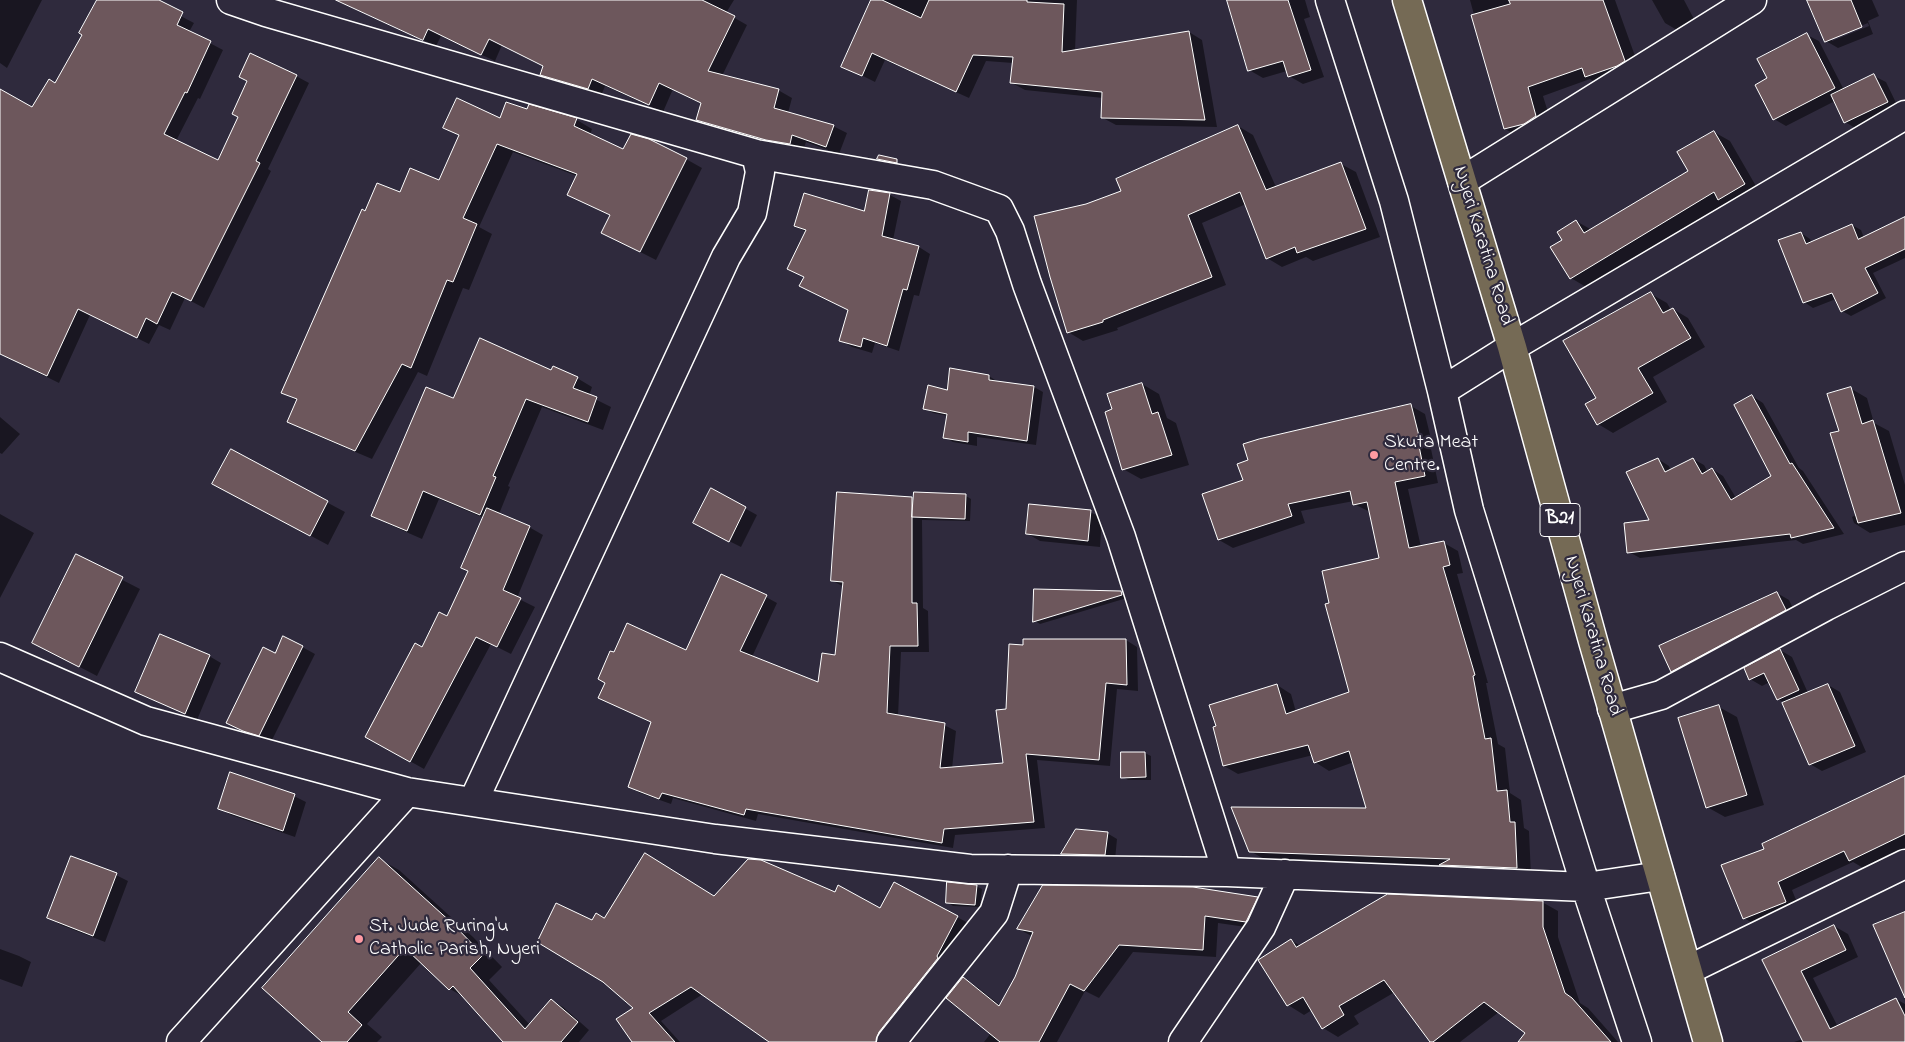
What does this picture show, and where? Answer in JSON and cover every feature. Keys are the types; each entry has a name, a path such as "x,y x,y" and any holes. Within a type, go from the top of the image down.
{"highway":[{"name":"Nyeri Karatina Road","path":"1407,0 1512,347 1612,709 1708,1042"}],"street":[{"path":"231,0 266,12 756,154 933,185 999,209 1010,231 1027,284 1121,537 1227,872"},
{"path":"1330,0 1394,201 1470,510 1586,887 1637,1042"},
{"path":"1462,181 1752,0"},
{"path":"1442,391 1512,347 1905,115"},
{"path":"473,802 618,486 726,257 752,213 760,172 756,154"},
{"path":"1612,709 1660,695 1905,566"},
{"path":"0,656 146,721 407,792 715,839 970,869 1227,872 1586,887 1660,876"},
{"path":"181,1042 407,792"},
{"path":"1688,970 1905,864"},
{"path":"891,1042 994,913 1008,870"},
{"path":"1183,1042 1261,928 1285,874"}],"building":[{"path":"97,0 159,0 183,12 177,25 211,41 187,93 185,92 164,134 218,160 238,117 232,114 247,81 239,77 250,53 297,75 256,161 260,163 191,301 172,292 157,324 146,318 137,338 78,309 47,376 0,354 0,89 32,107 49,79 55,83 82,35 79,33"},
{"path":"336,0 702,0 735,16 708,71 779,89 774,108 834,125 826,147 792,135 790,144 766,140 696,120 701,103 659,83 649,105 592,79 588,89 540,75 543,66 489,39 481,55 428,29 423,40"},
{"path":"871,0 882,0 921,18 929,0 1027,0 1027,2 1064,4 1062,52 1189,31 1205,120 1101,118 1102,92 1010,83 1013,57 973,55 956,92 872,53 862,76 841,67"},
{"path":"1227,0 1288,0 1311,70 1288,77 1283,61 1248,71"},
{"path":"1509,0 1603,0 1625,61 1617,66 1585,77 1582,68 1528,87 1536,116 1524,124 1504,129 1471,15 1510,4"},
{"path":"1807,0 1851,0 1862,27 1825,42"},
{"path":"1807,33 1835,88 1773,120 1755,85 1767,78 1757,59"},
{"path":"1874,74 1888,102 1844,123 1831,95"},
{"path":"457,98 500,118 506,102 527,109 529,104 577,118 574,126 623,149 631,134 649,139 687,158 640,252 601,233 610,215 567,195 577,174 497,144 463,218 477,224 453,282 447,280 411,368 402,364 355,451 287,422 297,399 281,393 362,209 365,211 377,183 400,192 410,168 439,180 459,135 443,128"},
{"path":"1238,125 1266,190 1341,162 1366,229 1297,253 1295,247 1266,259 1240,192 1188,215 1212,277 1103,320 1103,322 1067,333 1034,216 1086,204 1121,191 1116,179"},
{"path":"1714,131 1745,184 1718,200 1714,192 1570,279 1550,247 1562,240 1557,232 1576,220 1584,233 1688,171 1677,152"},
{"path":"879,155 897,159 897,163 877,159"},
{"path":"869,190 890,193 882,236 919,246 907,290 903,289 887,346 863,338 861,347 839,341 848,310 799,286 804,277 787,269 806,230 794,226 804,193 864,211"},
{"path":"1905,217 1905,249 1865,268 1878,293 1841,312 1832,293 1803,303 1778,240 1801,232 1806,244 1852,224 1858,239"},
{"path":"1651,292 1663,313 1673,308 1691,338 1638,368 1653,393 1597,425 1585,404 1596,398 1563,341"},
{"path":"480,338 551,370 553,366 578,377 573,388 597,397 588,422 526,399 493,476 496,477 480,515 423,491 407,531 371,516 426,387 453,398"},
{"path":"950,368 989,375 989,380 1034,386 1027,441 968,432 968,442 943,438 947,414 923,409 928,385 947,390"},
{"path":"1142,383 1152,414 1158,412 1172,455 1122,470 1105,412 1112,409 1107,394"},
{"path":"1851,387 1862,424 1873,420 1901,513 1858,523 1830,433 1839,431 1827,394"},
{"path":"1752,395 1790,464 1792,463 1834,528 1791,538 1790,534 1627,553 1624,523 1649,520 1626,472 1658,458 1665,472 1693,458 1702,474 1712,468 1731,500 1771,476 1734,405"},
{"path":"1411,404 1419,436 1417,436 1425,476 1395,482 1409,548 1444,541 1450,565 1443,567 1475,675 1473,676 1485,739 1491,738 1497,791 1507,790 1510,822 1515,822 1517,868 1439,865 1450,859 1249,852 1231,807 1366,808 1349,751 1314,763 1308,745 1223,766 1213,727 1216,726 1209,705 1277,684 1286,714 1349,692 1325,604 1329,603 1322,571 1379,558 1367,502 1353,505 1350,491 1288,504 1292,516 1218,540 1202,494 1243,480 1237,464 1248,460 1243,444"},
{"path":"231,449 328,501 310,536 212,484"},
{"path":"711,488 746,507 729,542 693,523"},
{"path":"837,492 912,497 912,603 917,603 918,646 890,646 887,713 945,723 940,768 1003,763 996,710 1006,709 1009,644 1023,645 1023,639 1126,639 1127,685 1106,683 1099,760 1026,754 1034,822 944,829 942,843 746,809 744,815 662,793 659,799 628,787 651,722 598,698 605,683 598,679 610,651 614,652 627,623 686,650 721,574 767,595 740,651 818,682 822,653 835,655 843,582 831,581"},
{"path":"914,492 966,494 965,519 912,517"},
{"path":"1029,504 1091,510 1088,541 1026,534"},
{"path":"487,508 530,526 503,590 521,598 497,647 476,637 410,762 365,737 415,643 422,647 439,612 447,616 468,571 461,568"},
{"path":"76,554 123,577 79,667 32,643"},
{"path":"1034,589 1121,591 1122,595 1033,622"},
{"path":"1777,592 1786,610 1671,672 1659,646"},
{"path":"160,634 210,655 185,714 135,692"},
{"path":"283,636 303,646 259,736 226,723 263,647 275,653"},
{"path":"1780,649 1799,690 1777,700 1764,673 1749,680 1744,668"},
{"path":"1828,684 1855,746 1809,765 1782,703"},
{"path":"1719,705 1747,795 1706,808 1678,718"},
{"path":"1121,752 1145,752 1146,777 1121,778"},
{"path":"230,772 295,794 283,831 218,809"},
{"path":"1905,776 1905,834 1849,861 1844,851 1778,882 1786,902 1743,919 1721,865 1764,849 1762,844"},
{"path":"1076,829 1108,832 1105,855 1061,854"},
{"path":"645,853 714,896 748,859 761,860 835,892 838,885 880,908 894,882 958,916 937,956 938,958 879,1032 876,1042 769,1042 691,987 649,1013 675,1042 632,1042 616,1019 633,1008 603,982 537,942 556,903 592,920 596,913 604,918"},
{"path":"71,856 117,873 93,936 47,918"},
{"name":"St. Jude Ruring'u Catholic Parish, Nyeri","path":"379,857 453,924 483,955 470,968 525,1029 551,999 578,1022 561,1042 503,1042 453,986 449,990 405,948 348,1012 362,1025 347,1042 322,1042 262,988"},
{"path":"947,882 977,885 975,905 946,903"},
{"path":"1043,885 1193,887 1258,897 1246,922 1205,916 1203,950 1119,945 1084,991 1070,984 1039,1042 1000,1042 946,998 963,977 999,1006 1015,977 1033,932 1017,929"},
{"path":"1388,894 1543,901 1543,927 1565,993 1572,998 1611,1042 1518,1042 1525,1033 1484,1002 1433,1042 1430,1042 1384,980 1339,1006 1344,1015 1322,1029 1303,997 1287,1006 1258,960 1291,939 1296,947"},
{"path":"1905,912 1905,998 1873,925"},
{"path":"1834,925 1846,950 1801,971 1830,1029 1896,998 1905,1016 1905,1042 1803,1042 1762,960"}],"place":[{"name":"Skuta Meat Centre.","path":"1374,455"},
{"name":"St. Jude Ruring'u Catholic Parish, Nyeri","path":"359,939"}]}
